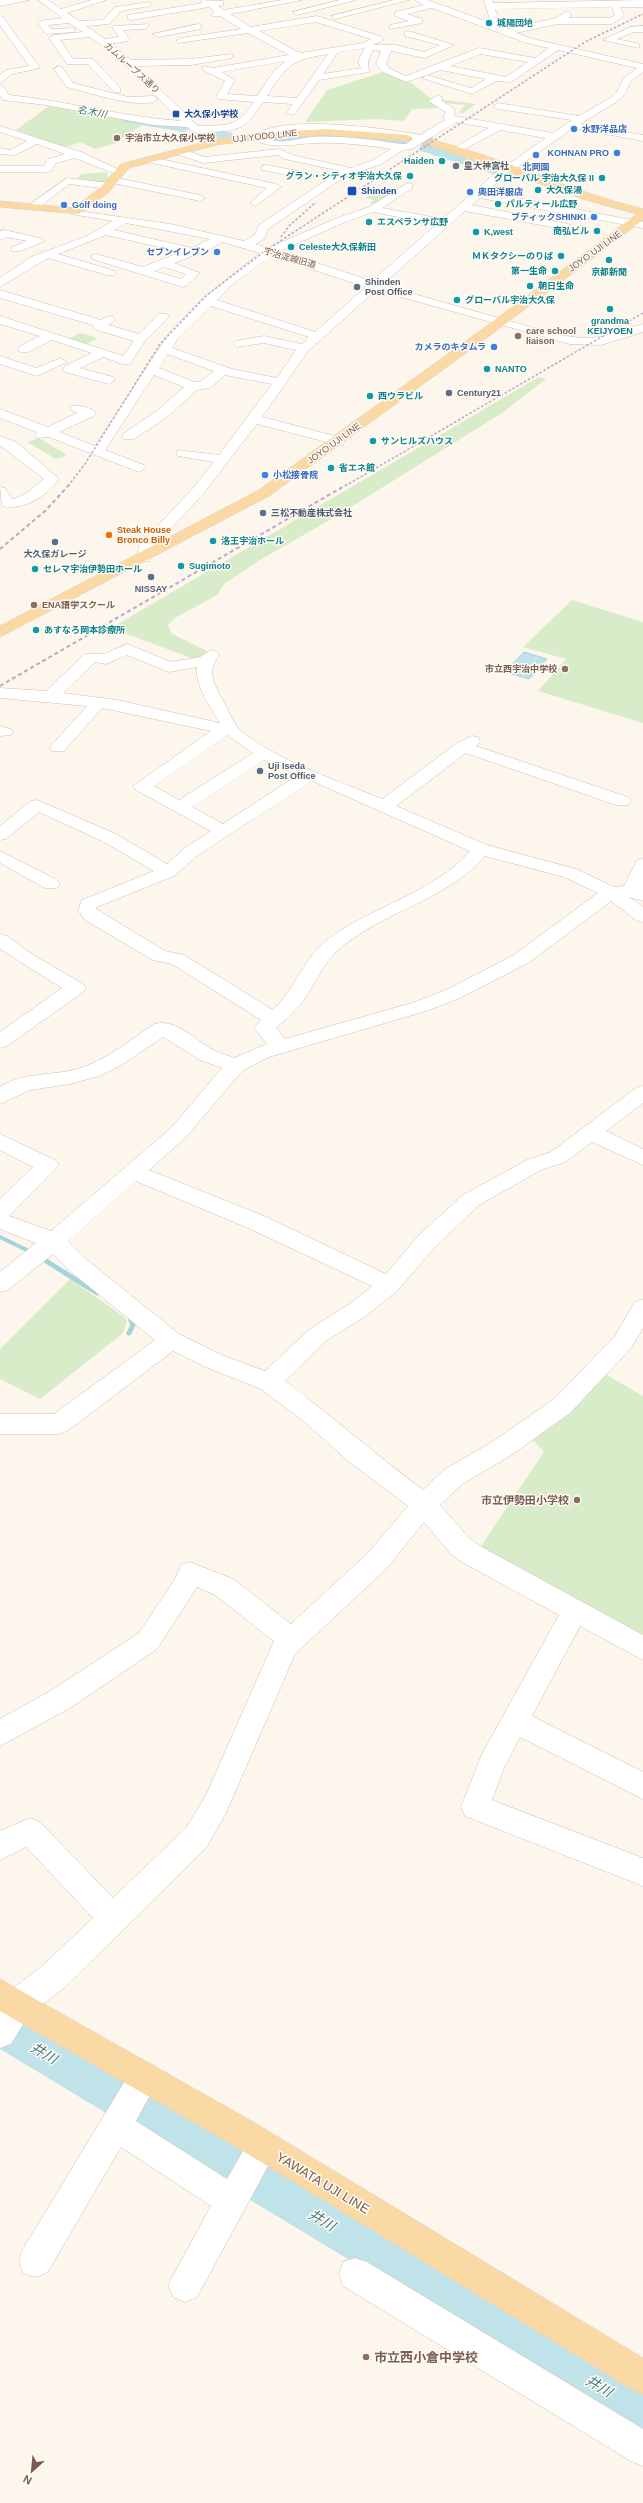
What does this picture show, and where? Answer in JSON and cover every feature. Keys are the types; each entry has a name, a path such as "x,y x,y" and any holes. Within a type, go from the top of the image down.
{"main road":[{"name":"UJI YODO LINE","path":"117,170 216,142 262,136 326,132 405,142"},
{"path":"433,143 510,167 592,200 643,213"},
{"path":"0,204 75,212 110,183 117,170"},
{"name":"JOYO UJI LINE","path":"0,632 144,558 259,496 338,441 500,322 638,224 643,213"},
{"name":"YAWATA UJI LINE","path":"11,2001 140,2085 643,2378"}],"street":[{"path":"0,3 22,0 39,1"},
{"path":"60,12 102,0"},
{"path":"112,0 123,8 131,17 156,30 163,40 157,41 158,48 155,61"},
{"path":"206,16 294,0 334,16 405,0"},
{"path":"286,14 316,9 352,0"},
{"path":"418,0 507,32 553,46 643,67"},
{"path":"507,32 616,6 643,4 642,0"},
{"name":"カムループス通り","path":"39,1 60,12 93,34 103,42 121,65 193,126 216,142"},
{"path":"131,17 207,2 232,1"},
{"path":"78,24 106,22 113,11 158,2"},
{"path":"207,2 235,22 298,56"},
{"path":"393,27 419,21 398,14 453,3"},
{"path":"497,28 489,3 530,3 566,18 581,30"},
{"path":"535,16 612,21 620,16 616,6"},
{"path":"351,13 370,20"},
{"path":"493,16 504,16"},
{"path":"440,67 508,80 536,61 553,46 566,18"},
{"path":"220,24 250,19"},
{"path":"181,41 317,19 335,27 379,39"},
{"path":"0,20 4,28 20,47 34,68 9,72 0,80"},
{"path":"315,78 366,70 363,61 368,46 379,39 406,32 382,24"},
{"path":"103,42 124,39 117,28 174,31 205,26"},
{"path":"320,30 335,27"},
{"path":"636,46 608,40 633,29 643,29"},
{"path":"420,37 434,32 433,30"},
{"path":"174,31 181,41 200,50 191,62"},
{"path":"93,34 54,38 70,62 90,61 114,87"},
{"path":"342,37 365,34"},
{"path":"386,51 396,48 425,55 450,45 408,34"},
{"path":"252,41 282,36"},
{"path":"266,50 297,45"},
{"path":"212,71 335,50 368,46 412,60"},
{"path":"7,48 20,47"},
{"path":"289,129 287,118 335,50"},
{"path":"386,51 381,64 386,70 406,79 438,98 452,100"},
{"path":"406,79 461,60 479,51 536,61"},
{"path":"153,99 128,100 80,88 70,85 61,72 80,72 155,61 191,62 236,55"},
{"path":"0,88 2,101 46,102 156,123 233,128 250,115 277,73 298,56"},
{"path":"461,60 476,62"},
{"path":"191,62 234,79 221,97 298,101"},
{"path":"3,63 9,72"},
{"path":"121,65 136,88 153,99 158,106 156,123"},
{"path":"144,558 144,549 198,491 254,419 304,348 477,194 510,167 554,136 613,100 621,93 627,80 643,67"},
{"path":"507,68 522,71"},
{"path":"261,75 277,73"},
{"path":"416,75 472,91 494,78"},
{"path":"99,92 114,87"},
{"path":"80,88 136,88"},
{"path":"438,98 433,101 444,105 451,111 448,118 554,136"},
{"path":"498,106 581,119"},
{"path":"405,142 408,147 454,119"},
{"path":"0,129 13,120"},
{"path":"570,125 643,138"},
{"path":"461,148 498,127"},
{"path":"0,129 38,140 117,170"},
{"path":"405,142 367,142 329,139 280,144 265,141 262,136 270,131 289,129 372,130 421,138"},
{"path":"38,140 2,159 1,165 47,169 52,161 77,154"},
{"path":"345,152 367,142"},
{"path":"246,245 260,237 263,227 335,179 377,162 405,142"},
{"path":"0,151 11,153"},
{"path":"181,152 203,160 280,152 289,157 352,171"},
{"path":"317,163 331,155"},
{"path":"151,160 276,187 255,203"},
{"path":"266,168 292,175 335,179 352,178 372,168 369,164"},
{"path":"292,175 305,168"},
{"path":"33,207 67,181 110,183 200,198"},
{"path":"98,451 113,432 129,402 174,335 207,301 269,252 342,220 373,210 408,186"},
{"path":"477,194 638,224"},
{"path":"462,207 568,227"},
{"path":"373,210 444,223"},
{"name":"宇治淀線旧道","path":"75,212 126,219 220,238 269,252 400,295 558,338 584,342 614,340 643,328"},
{"path":"0,283 26,264 105,231 126,219"},
{"path":"105,231 194,252"},
{"path":"0,237 5,233 39,241 16,249"},
{"path":"144,271 160,263 194,252 220,238"},
{"path":"0,246 48,255 114,274"},
{"path":"82,264 96,257 110,250 194,273 183,283 96,257"},
{"path":"0,294 71,315 82,310 111,319 98,326 141,339"},
{"path":"207,301 317,336"},
{"path":"0,320 103,352 126,361 141,339 163,317"},
{"path":"24,349 50,336"},
{"path":"240,344 251,339 260,338 304,348"},
{"path":"164,349 223,370 280,382"},
{"path":"103,352 69,369 109,380"},
{"path":"0,360 38,372 61,362"},
{"path":"0,373 19,366"},
{"path":"150,369 193,386 205,385 223,370"},
{"path":"129,436 162,414 193,386"},
{"path":"129,402 162,414"},
{"path":"5,443 48,433 89,413 77,409"},
{"path":"0,413 139,468"},
{"path":"254,419 301,427 338,441"},
{"path":"0,491 7,503 16,504 36,495 52,479 5,443"},
{"path":"183,453 222,459"},
{"path":"50,696 91,657 106,659 127,649 169,667 208,658 204,674 227,730"},
{"path":"0,693 50,696 99,702 148,711 227,730 264,753 310,775 481,849 570,873 629,893 643,916"},
{"path":"58,747 99,702"},
{"path":"223,831 142,786 227,730"},
{"path":"384,806 467,744 622,801"},
{"path":"180,807 264,753"},
{"path":"274,1019 177,959 160,956 92,916 87,910 88,904 168,872 192,851 310,775"},
{"path":"0,835 37,805 110,838 168,872"},
{"path":"280,1047 264,1028 297,996 331,947 410,899 439,886 467,864 481,849"},
{"path":"0,856 51,884"},
{"path":"0,1284 54,1241 178,1133 235,1066 262,1052 418,1007 453,994 521,958 589,907 629,893 643,864"},
{"path":"0,940 23,957 76,988 0,1041"},
{"path":"3,1091 27,1082 80,1075 97,1069 160,1029 165,1029 207,1055 235,1066"},
{"path":"269,1382 318,1335 359,1309 389,1285 427,1241 471,1200 534,1165 558,1157 643,1093"},
{"path":"590,1132 643,1158"},
{"path":"0,1140 48,1165 0,1212"},
{"path":"134,1172 256,1222 389,1285"},
{"path":"0,1221 54,1241 79,1266 171,1340 216,1362 269,1382 313,1415 356,1454 424,1504 460,1546 471,1554 643,1648"},
{"path":"0,2033 11,2001 53,1977 196,1838 216,1804 286,1646 377,1561 424,1504 453,1477 501,1448 562,1406 623,1342 643,1308"},
{"path":"0,1424 59,1424 171,1340"},
{"path":"0,1734 28,1716 61,1699 148,1641 186,1584 190,1573 224,1587 292,1640"},
{"path":"575,1610 492,1763 475,1807 643,1872"},
{"path":"515,1721 643,1786"},
{"path":"0,1846 30,1832 113,1919"},
{"path":"35,2261 140,2085"},
{"path":"117,2122 234,2198"},
{"path":"186,2285 258,2154"},
{"path":"355,2274 643,2448"}],"green space":[{"path":"386,71 413,84 430,98 476,104 463,113 459,113 465,105 443,103 443,108 412,109 404,121 377,119 305,122 327,90"},
{"path":"49,106 143,124 116,143 95,149 80,142 64,148 16,130"},
{"path":"106,172 108,176 104,184 76,181 81,174"},
{"path":"375,188 397,193 374,205 370,203 374,200 366,198 372,193 369,192"},
{"path":"80,333 98,338 87,344 68,339"},
{"path":"539,377 546,379 502,413 335,517 260,560 224,584 217,595 175,618 168,625 172,634 207,651 201,659 194,659 111,628"},
{"path":"39,438 67,455 56,459 27,442"},
{"path":"572,600 643,622 643,723 538,691 566,659 523,647"},
{"path":"70,1279 123,1316 127,1322 122,1334 40,1399 0,1379 0,1349"},
{"name":"市立伊勢田小学校","path":"605,1374 643,1396 643,1643 479,1549 544,1452 532,1439"}],"water":[{"path":"524,652 547,659 529,679 505,672"}],"waterway":[{"name":"名木川","path":"127,119 184,128"},
{"name":"名木川","path":"212,132 227,136"},
{"name":"名木川","path":"277,140 332,137 402,143"},
{"name":"名木川","path":"426,148 493,170"},
{"path":"0,1237 31,1252"},
{"path":"41,1258 48,1262"},
{"path":"46,1261 97,1293"},
{"path":"129,1315 133,1325 129,1333"},
{"name":"井川","path":"0,2027 643,2413"}],"tunnel":[{"path":"408,138 433,143"}],"railway":[{"path":"68,486 85,464 160,344 207,295 265,251 585,42 643,14"},
{"path":"281,237 289,226 316,202"},
{"path":"345,486 643,313"},
{"path":"0,549 45,511 69,485"},
{"path":"0,686 346,485"}],"place":[{"name":"城陽団地","path":"489,23"},
{"name":"大久保小学校","path":"176,114"},
{"name":"水野洋品店","path":"574,129"},
{"name":"宇治市立大久保小学校","path":"117,138"},
{"name":"KOHNAN PRO","path":"617,153"},
{"name":"北岡園","path":"536,155"},
{"name":"Haiden","path":"442,161"},
{"name":"皇大神宮社","path":"456,166"},
{"name":"グラン・シティオ宇治大久保","path":"410,176"},
{"name":"グローバル 宇治大久保 II","path":"602,178"},
{"name":"大久保湯","path":"538,190"},
{"name":"Shinden","path":"352,191"},
{"name":"奥田洋服店","path":"470,192"},
{"name":"パルティール広野","path":"498,204"},
{"name":"Golf doing","path":"64,205"},
{"name":"ブティックSHINKI","path":"594,217"},
{"name":"エスペランサ広野","path":"369,222"},
{"name":"商弘ビル","path":"597,231"},
{"name":"K,west","path":"476,232"},
{"name":"Celeste大久保新田","path":"291,247"},
{"name":"セブンイレブン","path":"217,252"},
{"name":"ＭＫタクシーのりば","path":"561,256"},
{"name":"京都新聞","path":"609,260"},
{"name":"第一生命","path":"555,271"},
{"name":"朝日生命","path":"530,286"},
{"name":"Shinden Post Office","path":"357,287"},
{"name":"グローバル宇治大久保","path":"457,300"},
{"name":"grandma KEIJYOEN","path":"610,309"},
{"name":"care school liaison","path":"518,336"},
{"name":"カメラのキタムラ","path":"494,347"},
{"name":"NANTO","path":"487,369"},
{"name":"Century21","path":"449,393"},
{"name":"西ウラビル","path":"370,396"},
{"name":"サンヒルズハウス","path":"373,441"},
{"name":"省エネ館","path":"331,468"},
{"name":"小松接骨院","path":"265,475"},
{"name":"三松不動産株式会社","path":"263,513"},
{"name":"Steak House Bronco Billy","path":"109,535"},
{"name":"洛王宇治ホール","path":"213,541"},
{"name":"大久保ガレージ","path":"55,542"},
{"name":"Sugimoto","path":"181,566"},
{"name":"セレマ宇治伊勢田ホール","path":"35,569"},
{"name":"NISSAY","path":"151,577"},
{"name":"ENA語学スクール","path":"34,605"},
{"name":"あすなろ岡本診療所","path":"36,630"},
{"name":"市立西宇治中学校","path":"565,669"},
{"name":"Uji Iseda Post Office","path":"260,771"},
{"name":"市立伊勢田小学校","path":"577,1500"},
{"name":"市立西小倉中学校","path":"366,2357"}]}
